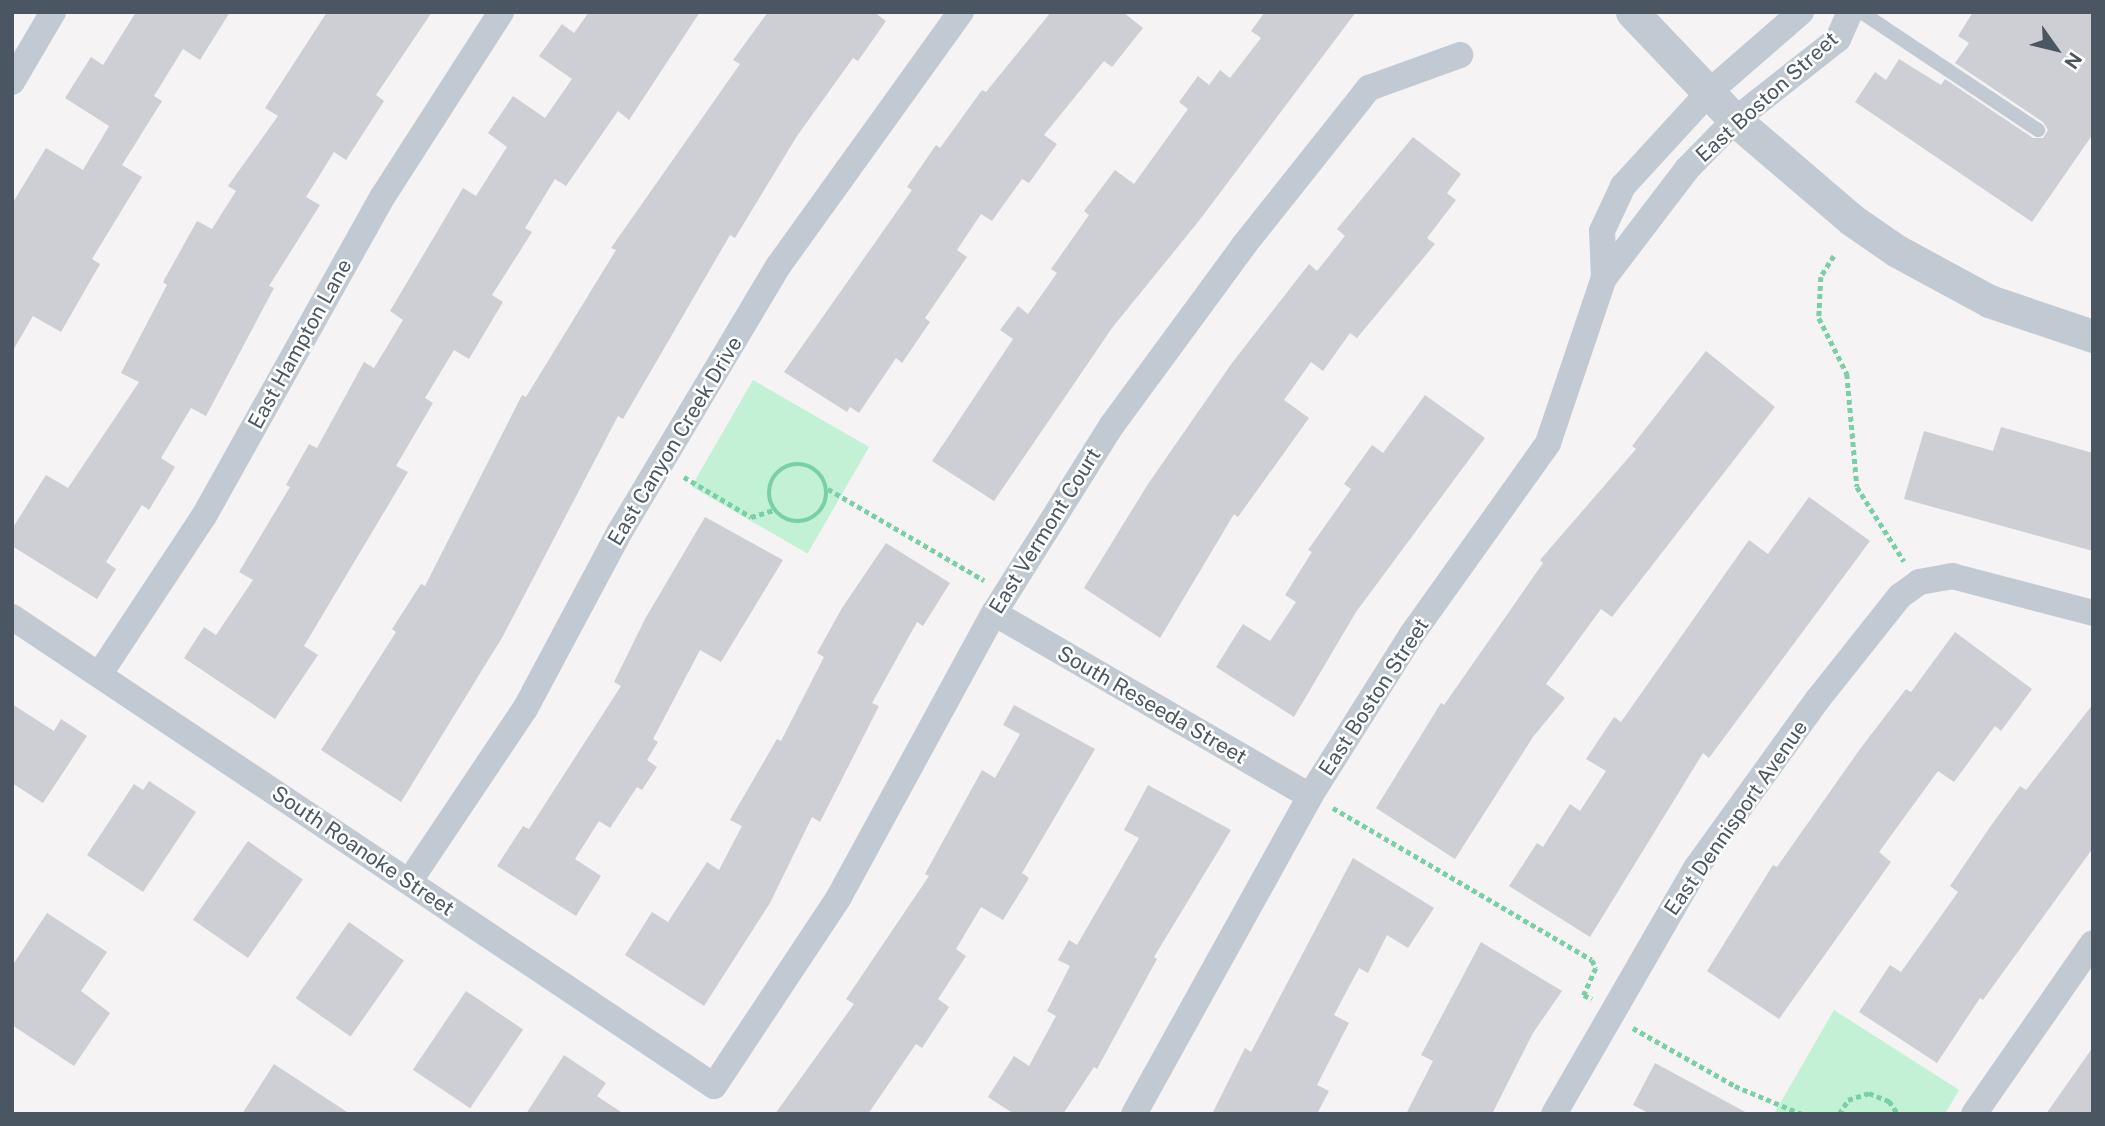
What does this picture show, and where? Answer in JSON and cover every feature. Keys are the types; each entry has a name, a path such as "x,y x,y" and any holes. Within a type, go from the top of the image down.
{"street":[{"path":"12,82 54,12"},
{"name":"East Hampton Lane","path":"99,675 204,516 383,196 502,12"},
{"name":"East Canyon Creek Drive","path":"409,882 525,709 619,533 779,265 961,12"},
{"path":"1632,12 1735,120 1826,200 1898,251 1989,301 2093,336"},
{"name":"East Boston Street","path":"1135,1114 1310,796 1412,634 1541,456 1604,278 1602,231 1623,186 1709,92 1801,12"},
{"name":"East Boston Street","path":"1604,278 1631,248 1652,211 1687,169 1735,120 1838,38 1850,12"},
{"name":"East Vermont Court","path":"714,1086 839,897 994,613 1112,425 1244,245 1368,88 1460,55"},
{"name":"East Dennisport Avenue","path":"1554,1114 1696,868 1826,690 1900,596 1924,580 1963,577 2093,614"},
{"name":"South Reseeda Street","path":"994,613 1310,796"},
{"name":"South Roanoke Street","path":"12,617 714,1086"},
{"path":"1975,1114 2093,943"}],"lane":[{"path":"1861,12 2038,130"}],"path":[{"path":"1834,256 1821,277 1819,318 1847,374 1857,487 1905,562"},
{"path":"828,489 824,506 810,520 791,522 774,510 769,491 785,467 813,467 828,489 990,583"},
{"path":"683,476 751,517 774,510"},
{"path":"1310,796 1592,960 1596,968 1584,995 1595,1001"},
{"path":"1631,1027 1735,1086 1802,1114"},
{"path":"1839,1114 1848,1100 1869,1093 1889,1101 1898,1114"}],"green space":[{"path":"753,380 869,447 808,554 692,487"},
{"path":"1834,1010 1959,1090 1945,1114 1774,1114"}],"building":[{"path":"136,12 230,12 200,60 183,49 154,96 162,101 122,165 142,177 92,259 100,264 61,332 33,316 12,352 12,204 46,148 83,170 109,126 65,98 91,57 103,65"},
{"path":"327,12 432,12 376,95 384,101 346,160 334,152 306,197 320,205 269,286 274,288 206,416 191,408 161,458 175,467 149,510 142,505 106,562 116,569 97,599 12,546 12,529 46,475 68,488 139,382 121,373 167,285 163,282 197,221 212,229 236,191 228,186 278,116 265,108"},
{"path":"589,12 700,12 629,120 618,111 566,186 555,179 525,228 532,232 492,295 503,302 469,359 454,350 425,398 433,403 396,466 408,472 304,646 318,655 275,719 184,658 204,627 216,635 253,580 239,572 290,487 286,485 309,444 317,448 364,362 374,368 403,320 390,311 463,188 476,196 507,147 488,133 513,96 545,118 572,79 539,56 562,24 574,33"},
{"path":"768,12 874,12 886,21 858,61 853,58 797,136 735,238 730,235 623,419 618,416 503,636 401,802 321,750 396,632 392,629 421,584 425,586 522,395 526,397 616,250 611,248 740,64 733,60"},
{"path":"1051,12 1123,12 1143,28 1112,67 1104,61 1044,135 1057,144 1029,183 1022,179 992,221 981,214 957,250 967,257 925,318 930,322 902,363 896,358 859,413 850,407 847,412 784,372 912,190 907,187 936,145 940,148 982,90 986,92"},
{"path":"1265,12 1356,12 1198,222 1112,328 994,501 932,461 1013,339 1000,330 1018,306 1028,314 1057,273 1051,269 1089,215 1084,211 1115,170 1134,184 1188,109 1179,102 1198,76 1209,85 1220,70 1230,78 1261,38 1251,31"},
{"path":"1973,12 2093,12 2093,134 2032,222 1855,102 1875,72 1886,80 1899,59 1941,85 1945,79 2033,138 2043,138 2048,130 2043,122 1955,63 1969,43 1958,36"},
{"path":"1413,137 1461,174 1447,193 1456,200 1427,238 1435,244 1357,338 1350,333 1323,371 1311,362 1284,400 1309,418 1238,517 1234,514 1160,638 1084,588 1148,484 1232,363 1309,264 1317,271 1345,236 1337,229"},
{"path":"1706,351 1775,407 1612,617 1601,609 1546,684 1565,698 1533,737 1455,859 1376,808 1441,703 1444,705 1543,563 1540,560 1636,449 1632,446"},
{"path":"1425,395 1485,438 1356,612 1294,717 1216,667 1243,624 1270,641 1296,602 1285,595 1312,552 1308,550 1351,489 1344,484 1372,445 1383,453"},
{"path":"2001,427 2093,453 2093,551 1904,499 1924,431 1993,451"},
{"path":"1809,497 1870,541 1709,758 1703,753 1590,937 1509,886 1537,843 1543,847 1570,804 1580,811 1606,771 1586,759 1614,717 1621,722 1749,540 1768,554"},
{"path":"705,517 783,560 721,662 700,650 653,739 658,742 647,760 657,767 642,790 637,787 610,828 599,821 575,859 601,876 576,916 497,866 523,826 529,829 621,686 614,682 645,619"},
{"path":"886,543 950,583 923,626 917,622 872,703 879,706 820,822 812,817 770,903 704,1006 625,955 652,912 668,922 707,862 719,870 742,826 730,820 777,739 781,741 824,657 817,653 842,608"},
{"path":"1955,632 2032,689 2001,731 1995,726 1954,782 1938,771 1879,852 1891,862 1779,1019 1707,971 1773,865 1777,867 1860,749 1906,689 1911,692"},
{"path":"12,704 54,731 61,719 87,736 43,803 12,783"},
{"path":"2093,704 2093,848 1983,1000 1980,998 1937,1063 1859,1012 1890,965 1901,972 1958,892 1950,886 1990,827 2020,786 2026,790"},
{"path":"1014,705 1095,749 1022,873 1029,878 1003,920 981,907 956,949 966,956 938,999 949,1007 922,1048 916,1044 868,1114 775,1114 854,1004 846,999 929,876 925,874 982,770 995,778 1020,734 1003,725"},
{"path":"149,781 196,812 143,892 87,855 134,784 143,790"},
{"path":"1148,785 1231,830 1154,957 1157,959 1097,1069 1094,1067 1063,1114 1014,1114 988,1097 1014,1056 1029,1066 1056,1016 1047,1011 1070,966 1058,960 1069,940 1077,945 1139,838 1124,830"},
{"path":"248,841 303,879 248,958 193,920"},
{"path":"1353,858 1434,908 1408,948 1387,935 1368,973 1359,968 1334,1015 1349,1023 1317,1085 1329,1091 1317,1114 1212,1114 1245,1048 1251,1052"},
{"path":"47,913 107,952 81,991 110,1013 74,1066 12,1025 12,966"},
{"path":"349,922 404,960 351,1037 296,998"},
{"path":"1481,942 1562,991 1533,1033 1492,1114 1406,1114 1433,1061 1421,1055"},
{"path":"466,991 523,1030 470,1108 413,1070"},
{"path":"2093,1047 2093,1114 2046,1114"},
{"path":"564,1055 606,1083 597,1096 624,1114 526,1114"},
{"path":"1655,1063 1749,1114 1650,1114 1633,1105"},
{"path":"274,1064 350,1114 242,1114"}]}
